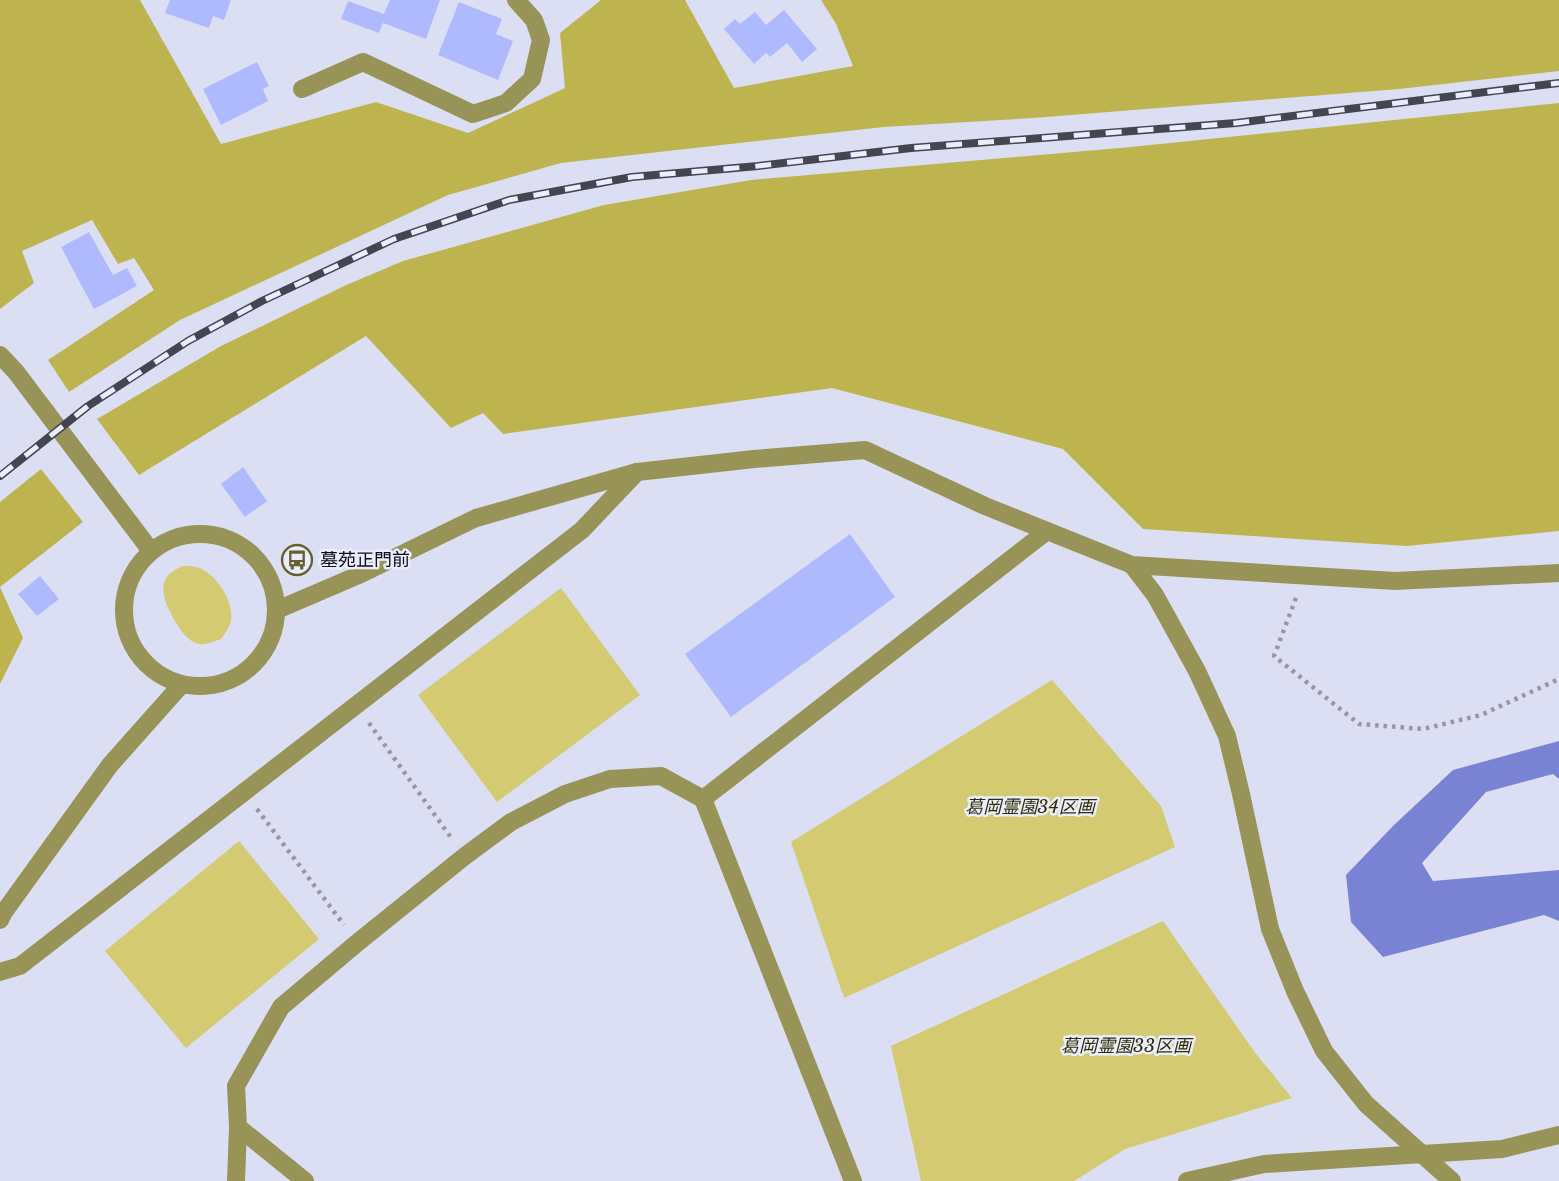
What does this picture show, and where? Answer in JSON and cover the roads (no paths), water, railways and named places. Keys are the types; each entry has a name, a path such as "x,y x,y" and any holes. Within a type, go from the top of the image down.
{"street":[{"path":"302,89 363,62 473,114 506,103 531,79 541,40 534,20 516,0"},
{"path":"0,355 16,372 151,551"},
{"path":"277,610 361,574 476,518 636,472 865,450 985,506 1132,565 1395,581 1559,573"},
{"path":"0,972 20,966 582,530 636,472"},
{"path":"703,799 1047,531"},
{"path":"202,533 225,537 246,548 262,565 273,586 277,610 273,632 264,653 248,670 228,681 205,687 182,684 159,675 140,658 128,636 124,612 127,586 139,564 151,551 178,536 202,533"},
{"path":"1132,565 1155,595 1197,671 1227,736 1270,929 1294,991 1324,1051 1366,1104 1452,1181"},
{"path":"0,920 110,765 182,684"},
{"path":"236,1181 236,1086 281,1007 465,856 511,822 565,794 610,779 661,776 703,799 853,1181"},
{"path":"237,1127 305,1181"},
{"path":"1187,1181 1265,1164 1502,1149 1559,1135"}],"water":[{"path":"1559,741 1559,779 1553,774 1486,792 1422,863 1433,881 1559,870 1559,921 1544,915 1383,957 1351,922 1346,875 1453,770"}],"railway":[{"path":"0,476 88,406 188,341 262,301 394,239 509,200 632,177 911,148 1236,123 1559,83"}],"place":[{"name":"墓苑正門前","path":"297,560"}],"park label":[{"name":"葛岡霊園34区画","path":"1030,807"},
{"name":"葛岡霊園33区画","path":"1126,1046"}]}
